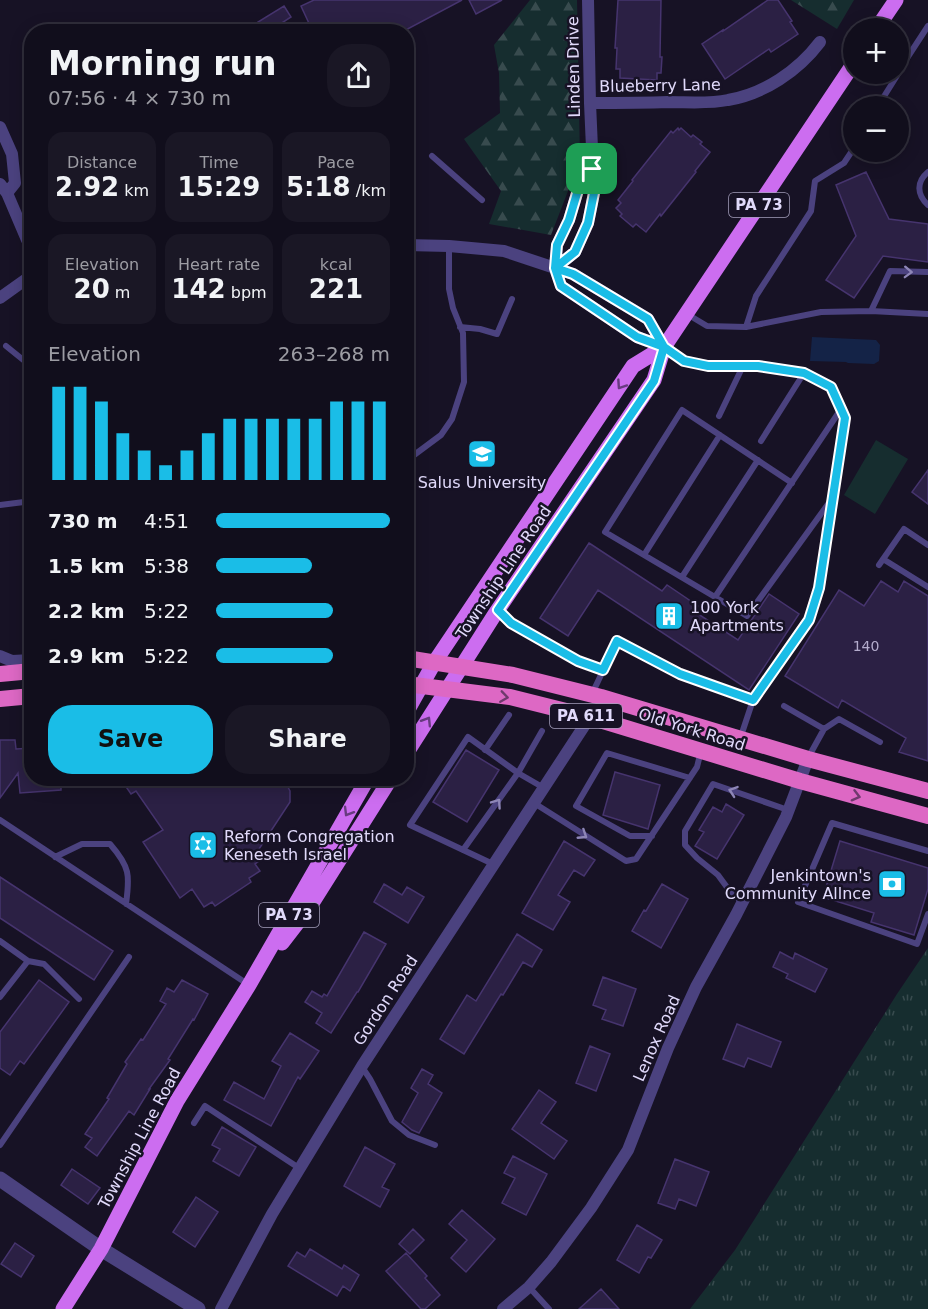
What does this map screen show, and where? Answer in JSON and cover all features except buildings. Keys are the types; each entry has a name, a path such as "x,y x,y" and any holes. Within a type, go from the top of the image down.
{"highway":[{"name":"Old York Road","path":"414,659 513,675 591,694 808,759 928,791"},
{"path":"0,674 24,672"},
{"name":"Old York Road","path":"415,684 510,697 590,717 800,781 928,816"},
{"path":"0,699 24,697"}],"main road":[{"path":"884,18 896,0"},
{"name":"Township Line Road","path":"414,741 498,610 654,381 664,347 843,79"},
{"name":"Township Line Road","path":"415,684 434,663 633,366 664,347"},
{"name":"Township Line Road","path":"63,1309 101,1249 177,1101 249,985 363,786"},
{"name":"Township Line Road","path":"249,985 309,908 386,786"}],"street":[{"name":"Linden Drive","path":"555,268 575,252 588,223 594,193 588,0"},
{"name":"Blueberry Lane","path":"590,103 713,102 741,97 763,88 788,73 808,57 820,42"},
{"path":"0,128 12,154 15,183 3,189 24,234"},
{"path":"592,169 578,190 569,220 557,245 555,268 561,286 637,337 664,347"},
{"path":"414,245 504,251 573,274 648,319 664,347"},
{"path":"0,298 24,281"},
{"path":"0,656 12,661 24,660"},
{"name":"Gordon Road","path":"221,1309 272,1214 362,1066 590,717"},
{"name":"Lenox Road","path":"503,1309 529,1287 551,1262 591,1208 628,1150 668,1047 696,987 743,903 789,810 808,759"},
{"path":"0,1179 101,1249 198,1309"}],"lane":[{"path":"909,56 928,26"},
{"path":"432,156 482,200"},
{"path":"746,327 756,296 811,211 815,182 845,162"},
{"path":"928,172 919,187 919,194 928,205"},
{"path":"414,455 441,435 453,419 465,382 463,333 449,290 448,246"},
{"path":"870,311 891,271 928,272"},
{"path":"460,327 497,334 512,298"},
{"path":"686,314 707,326 746,327 821,312 870,311 928,314"},
{"path":"6,346 24,361"},
{"path":"664,347 684,361 708,366 758,366 804,373 831,387 845,418 819,588 809,620 753,700 741,738"},
{"path":"719,416 743,366"},
{"path":"761,441 804,373"},
{"path":"715,597 841,409"},
{"path":"792,483 682,410 605,532 747,616 833,497"},
{"path":"644,555 720,435"},
{"path":"682,577 758,460"},
{"path":"0,506 24,502"},
{"path":"928,545 904,529 881,562 928,587"},
{"path":"498,610 511,623 578,661 603,670"},
{"path":"591,694 617,641 680,674 753,700"},
{"path":"784,706 824,729"},
{"path":"485,750 509,716"},
{"path":"808,759 824,729 839,718 880,742"},
{"path":"463,850 518,773 543,730"},
{"path":"494,865 410,825 468,737 518,773 544,788"},
{"path":"534,803 626,861 636,859 697,767 701,751"},
{"path":"652,836 630,836 576,806 607,753 690,778"},
{"path":"743,903 718,875 685,845 685,831 713,784 789,810"},
{"path":"0,820 249,985"},
{"path":"928,851 832,824 798,902 916,944 928,914"},
{"path":"55,856 82,844 110,844 123,858 130,880 126,904"},
{"path":"0,941 28,961 44,964 79,999"},
{"path":"0,1145 129,957"},
{"path":"0,997 28,961"},
{"path":"362,1066 392,1121 409,1135 435,1145"},
{"path":"194,1123 205,1106 299,1168"},
{"path":"529,1287 549,1309"}],"green space":[{"path":"530,0 577,0 580,160 551,235 489,224 501,191 464,139 500,113 499,73 494,45"},
{"path":"791,0 854,0 837,29"},
{"path":"876,440 908,459 875,514 844,495"},
{"path":"928,948 928,1309 690,1309 735,1250"}],"water":[{"path":"812,337 876,340 880,345 879,361 874,364 810,361"}],"place":[{"name":"Salus University","path":"482,454"},
{"name":"100 York Apartments","path":"669,616"},
{"name":"Reform Congregation Keneseth Israel","path":"203,845"},
{"name":"Jenkintown's Community Allnce","path":"892,884"}],"route":[{"path":"592,169 578,190 569,220 557,245 555,268 573,274 648,319 664,347 654,381 498,610 511,623 578,661 603,670 617,641 680,674 753,700 809,620 819,588 845,418 831,387 804,373 758,366 708,366 684,361 664,347 637,337 561,286 555,268 575,252 588,223 594,193 592,169"}]}
